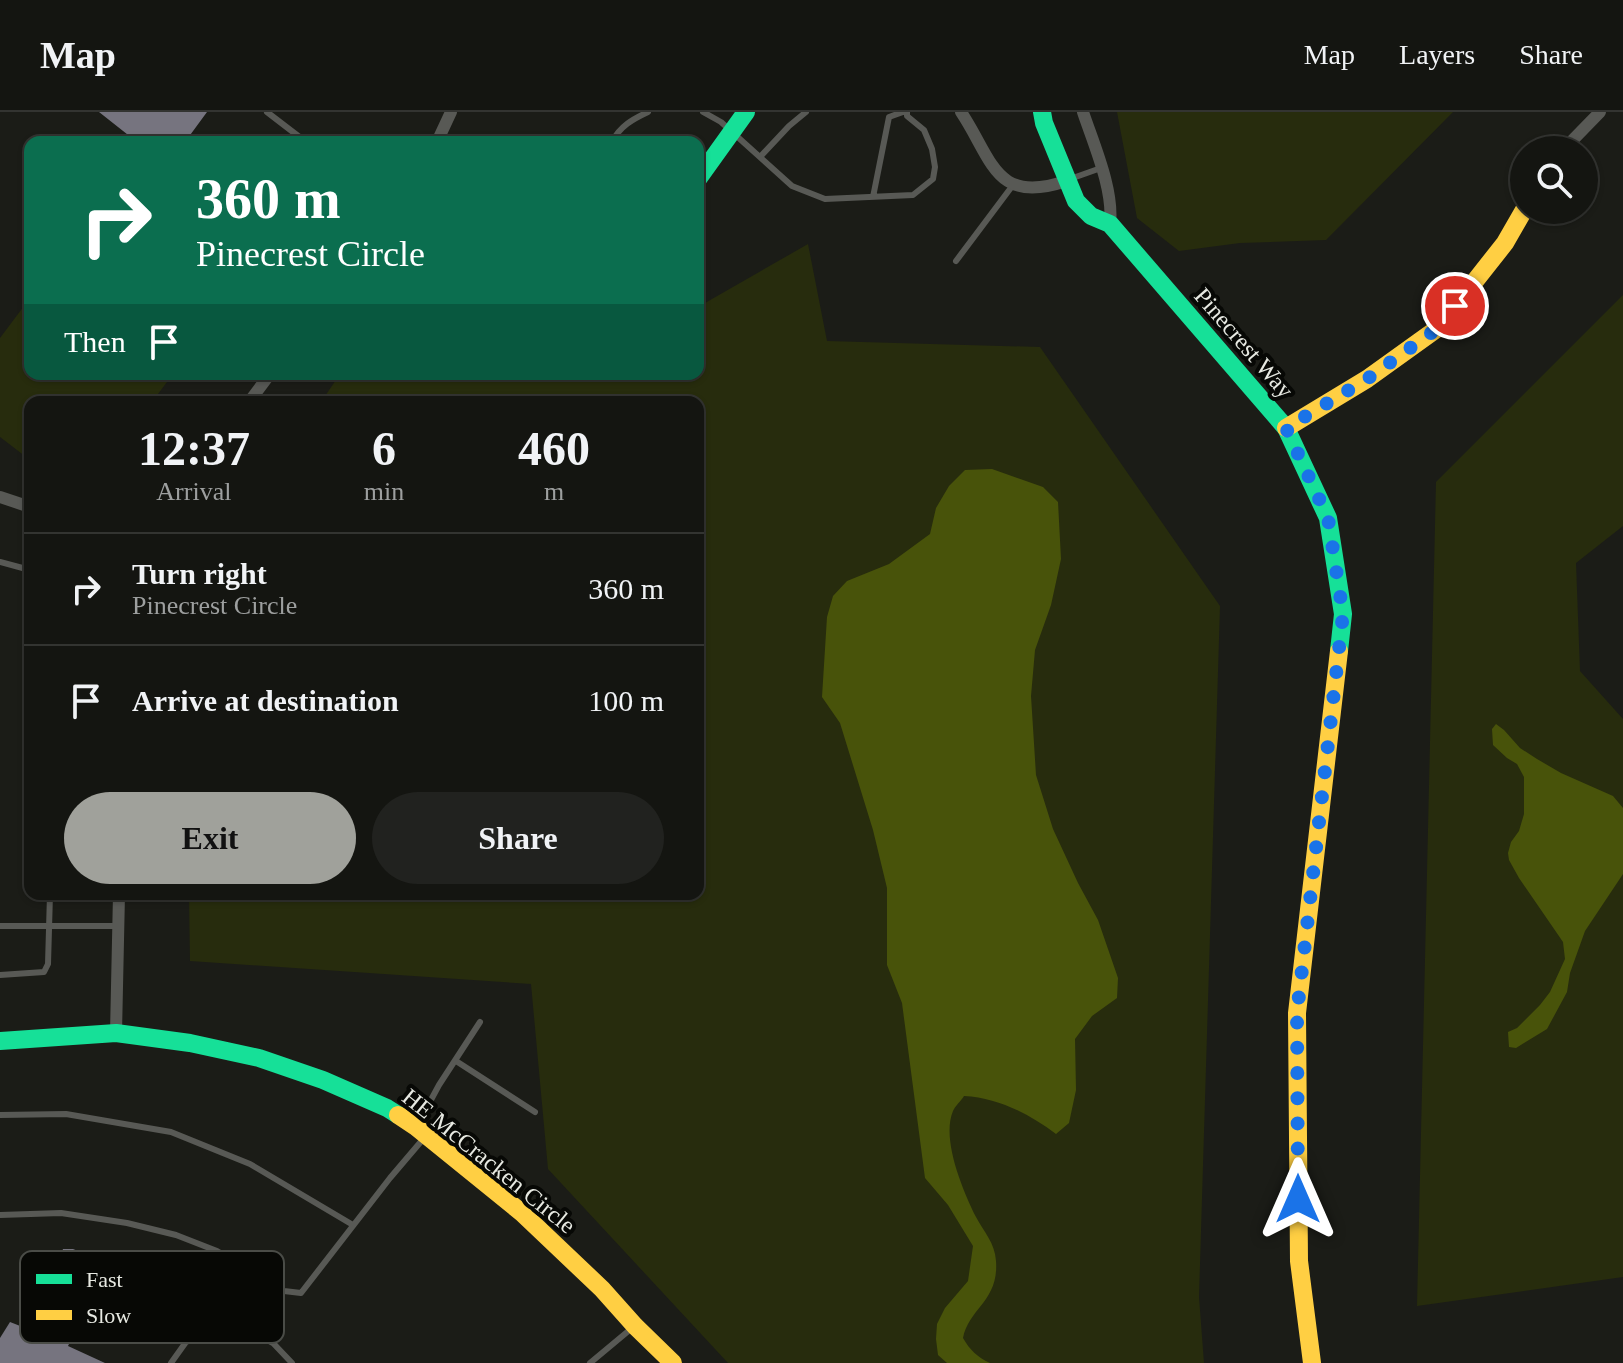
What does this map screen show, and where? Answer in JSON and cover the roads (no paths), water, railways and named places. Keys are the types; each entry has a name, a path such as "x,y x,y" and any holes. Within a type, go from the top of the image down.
{"street":[{"path":"440,136 451,112"},
{"path":"704,171 746,112"},
{"path":"961,112 974,131 986,159 1013,185 1027,188 1066,181"},
{"name":"Pinecrest Way","path":"1042,112 1076,201 1091,216 1110,224 1286,428 1328,518 1343,614 1297,1013 1299,1261 1312,1363"},
{"path":"1083,112 1112,209 1110,224"},
{"path":"1577,136 1600,112"},
{"path":"1286,428 1367,379 1438,328 1505,243 1516,224"},
{"path":"0,497 24,505"},
{"path":"116,1033 119,900"},
{"name":"HE McCracken Circle","path":"0,1041 116,1033 190,1043 259,1058 323,1080 387,1108 421,1131 522,1213 602,1289 673,1363"}],"lane":[{"path":"267,112 298,136"},
{"path":"615,136 629,121 648,112"},
{"path":"703,112 721,122 792,186 825,199 873,197 913,195 933,179 935,167 928,139 924,130 905,112 889,117 873,197"},
{"path":"760,157 806,112"},
{"path":"1066,181 1101,168"},
{"path":"956,261 1013,185"},
{"path":"0,562 24,568"},
{"path":"0,975 44,972 48,964 50,900"},
{"path":"0,926 118,926"},
{"path":"284,1291 301,1293 353,1225 421,1131 439,1085 480,1022"},
{"path":"456,1061 535,1112"},
{"path":"0,1115 66,1114 171,1132 250,1164 353,1225"},
{"path":"0,1215 61,1213 127,1223 176,1235 217,1251"},
{"path":"590,1363 635,1326"},
{"path":"171,1363 185,1343"},
{"path":"273,1343 292,1363"}]}
